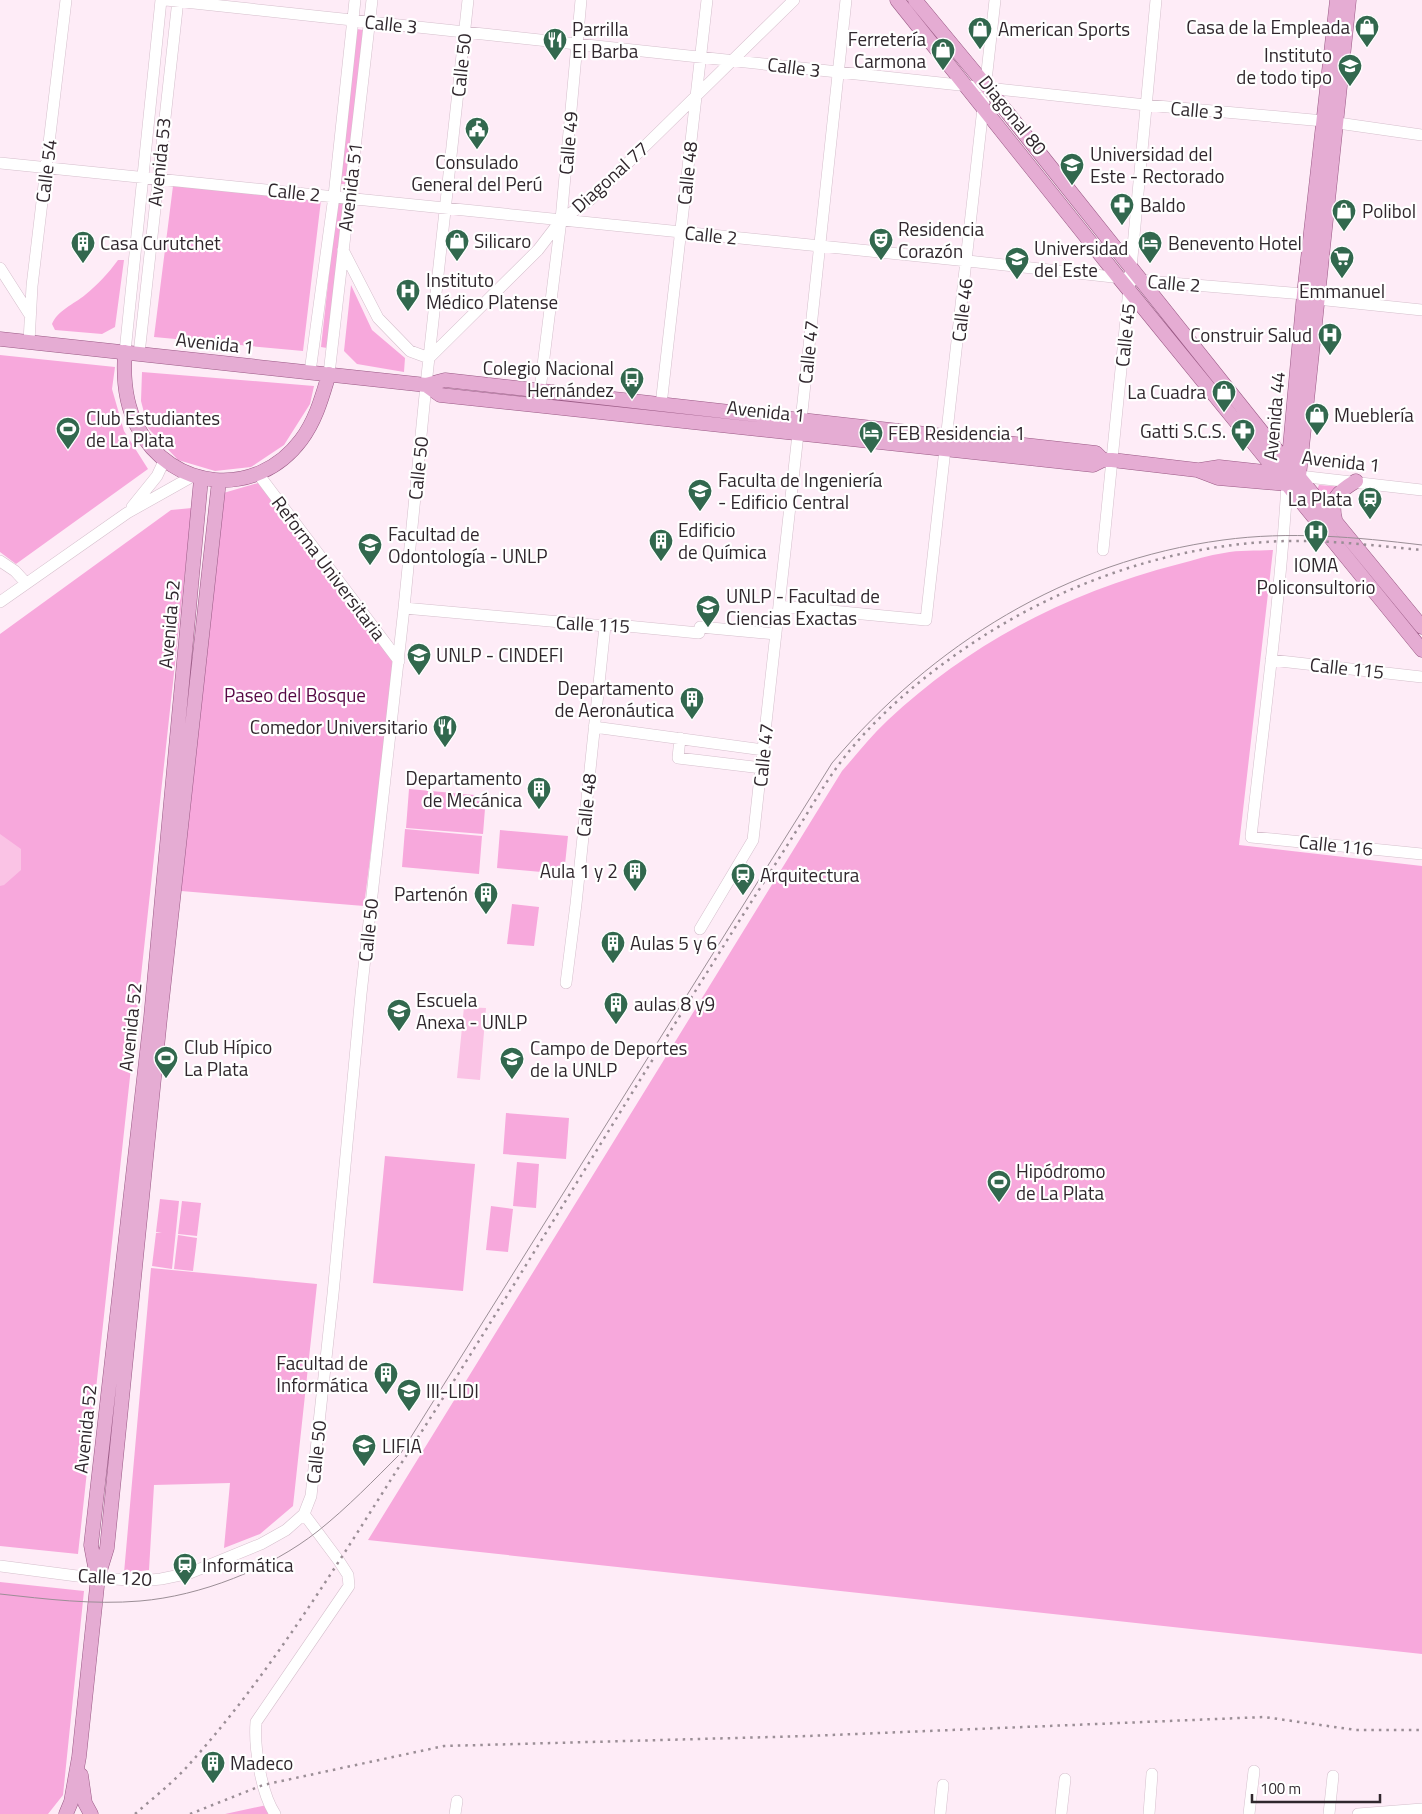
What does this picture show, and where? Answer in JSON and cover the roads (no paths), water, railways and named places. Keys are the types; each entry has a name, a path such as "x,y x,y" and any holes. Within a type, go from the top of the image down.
{"main road":[{"name":"Diagonal 80","path":"897,0 964,85 1130,279 1288,474 1422,650"},
{"name":"Diagonal 80","path":"915,0 987,87 1130,279"},
{"name":"Avenida 44","path":"1330,123 1337,0"},
{"name":"Avenida 44","path":"1288,474 1311,296 1330,123 1349,0"},
{"name":"Avenida 1","path":"0,339 426,385 445,380 661,405 799,427"},
{"path":"125,352 125,393 137,426 158,454 178,469 197,478 219,481 239,480 259,475 285,458 304,436 314,420 329,374"},
{"name":"Avenida 1","path":"426,385 440,395 538,406 799,427 946,443 1093,466 1108,460 1196,470 1218,478 1288,474"},
{"name":"Diagonal 80","path":"1288,474 1335,519 1422,627"},
{"name":"Avenida 52","path":"98,1578 91,1545 151,1017 197,478"},
{"name":"Avenida 52","path":"66,1814 71,1802 79,1757 98,1578 107,1548 160,1027 219,481"},
{"path":"1335,519 1333,508 1335,498 1340,492 1356,482"},
{"name":"Avenida 52","path":"79,1757 82,1792 91,1814"}],"street":[{"name":"Calle 54","path":"29,342 30,315 66,0"},
{"name":"Avenida 53","path":"125,352 161,0"},
{"name":"Avenida 53","path":"139,354 174,0"},
{"name":"Calle 3","path":"174,0 1146,105 1330,123 1422,135"},
{"name":"Avenida 51","path":"310,372 334,196 355,0"},
{"name":"Avenida 51","path":"329,374 372,0"},
{"name":"Calle 50","path":"304,1514 311,1496 334,1284 361,994 399,661 426,385 468,0"},
{"name":"Calle 49","path":"538,406 561,220 581,0"},
{"name":"Calle 48","path":"661,405 707,0"},
{"name":"Diagonal 77","path":"429,358 538,250 561,220 591,199 794,0"},
{"name":"Calle 47","path":"700,929 753,840 846,0"},
{"name":"Calle 46","path":"780,606 926,620 968,261 995,0"},
{"name":"Calle 45","path":"1103,550 1108,460 1130,279 1156,0"},
{"name":"Calle 2","path":"0,163 47,166 1130,279 1311,296 1422,310"},
{"path":"343,250 378,318 410,351 429,358"},
{"path":"0,268 30,315"},
{"path":"127,512 157,476 165,459"},
{"name":"Avenida 1","path":"1288,474 1422,490"},
{"name":"Avenida 44","path":"1251,836 1284,536 1288,474"},
{"name":"Reforma Universitaria","path":"259,475 399,661"},
{"path":"0,602 127,512 197,478"},
{"path":"0,561 15,571 26,583"},
{"name":"Calle 115","path":"404,608 700,633 700,627 776,634"},
{"name":"Calle 48","path":"566,983 605,626"},
{"name":"Calle 115","path":"1271,660 1422,676"},
{"path":"594,727 764,750"},
{"path":"680,738 678,758 762,768"},
{"name":"Calle 116","path":"1251,836 1422,854"},
{"path":"275,1814 268,1803 263,1784 255,1736 256,1722 349,1586 348,1575 304,1514"},
{"name":"Calle 120","path":"0,1566 98,1578 161,1579 190,1573 261,1544 286,1530 304,1514"},
{"path":"1249,1814 1254,1771"},
{"path":"1149,1814 1152,1774"},
{"path":"1329,1814 1333,1776"},
{"path":"1061,1814 1065,1779"},
{"path":"940,1814 943,1785"},
{"path":"455,1814 456,1801"},
{"path":"1358,1814 1422,1809"}],"tram line":[{"path":"0,1594 70,1601 122,1602 163,1598 210,1587 256,1569 299,1545 329,1522 371,1483 401,1453 832,763 871,720 914,681 959,646 1006,615 1057,588 1110,567 1165,551 1223,540 1273,536 1322,536 1422,545"}],"railway":[{"path":"135,1814 179,1775 215,1735 271,1662 297,1624 477,1344 673,1026 826,783 848,752 888,710 947,661 985,635 1025,612 1066,592 1108,575 1152,561 1196,551 1241,544 1287,541 1338,542 1422,550"},
{"path":"190,1814 263,1785 444,1746 808,1736 1264,1717 1356,1730 1422,1730"}],"place":[{"name":"Casa de la Empleada","path":"1367,48"},
{"name":"American Sports","path":"980,50"},
{"name":"Parrilla El Barba","path":"555,61"},
{"name":"Ferretería Carmona","path":"943,71"},
{"name":"Instituto de todo tipo","path":"1350,87"},
{"name":"Consulado General del Perú","path":"477,150"},
{"name":"Universidad del Este - Rectorado","path":"1072,186"},
{"name":"Baldo","path":"1122,226"},
{"name":"Polibol","path":"1344,232"},
{"name":"Residencia Corazón","path":"881,261"},
{"name":"Silicaro","path":"457,262"},
{"name":"Casa Curutchet","path":"83,264"},
{"name":"Benevento Hotel","path":"1150,264"},
{"name":"Emmanuel","path":"1342,279"},
{"name":"Universidad del Este","path":"1017,280"},
{"name":"Instituto Médico Platense","path":"408,312"},
{"name":"Construir Salud","path":"1330,356"},
{"name":"Colegio Nacional Hernández","path":"632,400"},
{"name":"La Cuadra","path":"1224,413"},
{"name":"Mueblería","path":"1317,436"},
{"name":"Club Estudiantes de La Plata","path":"68,450"},
{"name":"Gatti S.C.S.","path":"1243,452"},
{"name":"FEB Residencia 1","path":"871,454"},
{"name":"Faculta de Ingeniería - Edificio Central","path":"700,512"},
{"name":"La Plata","path":"1370,520"},
{"name":"IOMA Policonsultorio","path":"1316,553"},
{"name":"Edificio de Química","path":"661,562"},
{"name":"Facultad de Odontología - UNLP","path":"370,566"},
{"name":"UNLP - Facultad de Ciencias Exactas","path":"708,628"},
{"name":"UNLP - CINDEFI","path":"419,676"},
{"name":"Departamento de Aeronáutica","path":"692,720"},
{"name":"Comedor Universitario","path":"445,748"},
{"name":"Departamento de Mecánica","path":"539,810"},
{"name":"Aula 1 y 2","path":"635,892"},
{"name":"Arquitectura","path":"743,896"},
{"name":"Partenón","path":"486,915"},
{"name":"Aulas 5 y 6","path":"613,964"},
{"name":"aulas 8 y9","path":"616,1025"},
{"name":"Escuela Anexa - UNLP","path":"399,1032"},
{"name":"Club Hípico La Plata","path":"166,1079"},
{"name":"Campo de Deportes de la UNLP","path":"512,1080"},
{"name":"Hipódromo de La Plata","path":"999,1203"},
{"name":"Facultad de Informática","path":"386,1395"},
{"name":"III-LIDI","path":"409,1412"},
{"name":"LIFIA","path":"364,1467"},
{"name":"Informática","path":"185,1586"},
{"name":"Madeco","path":"213,1784"}],"park label":[{"name":"Paseo del Bosque","path":"295,695"}]}
